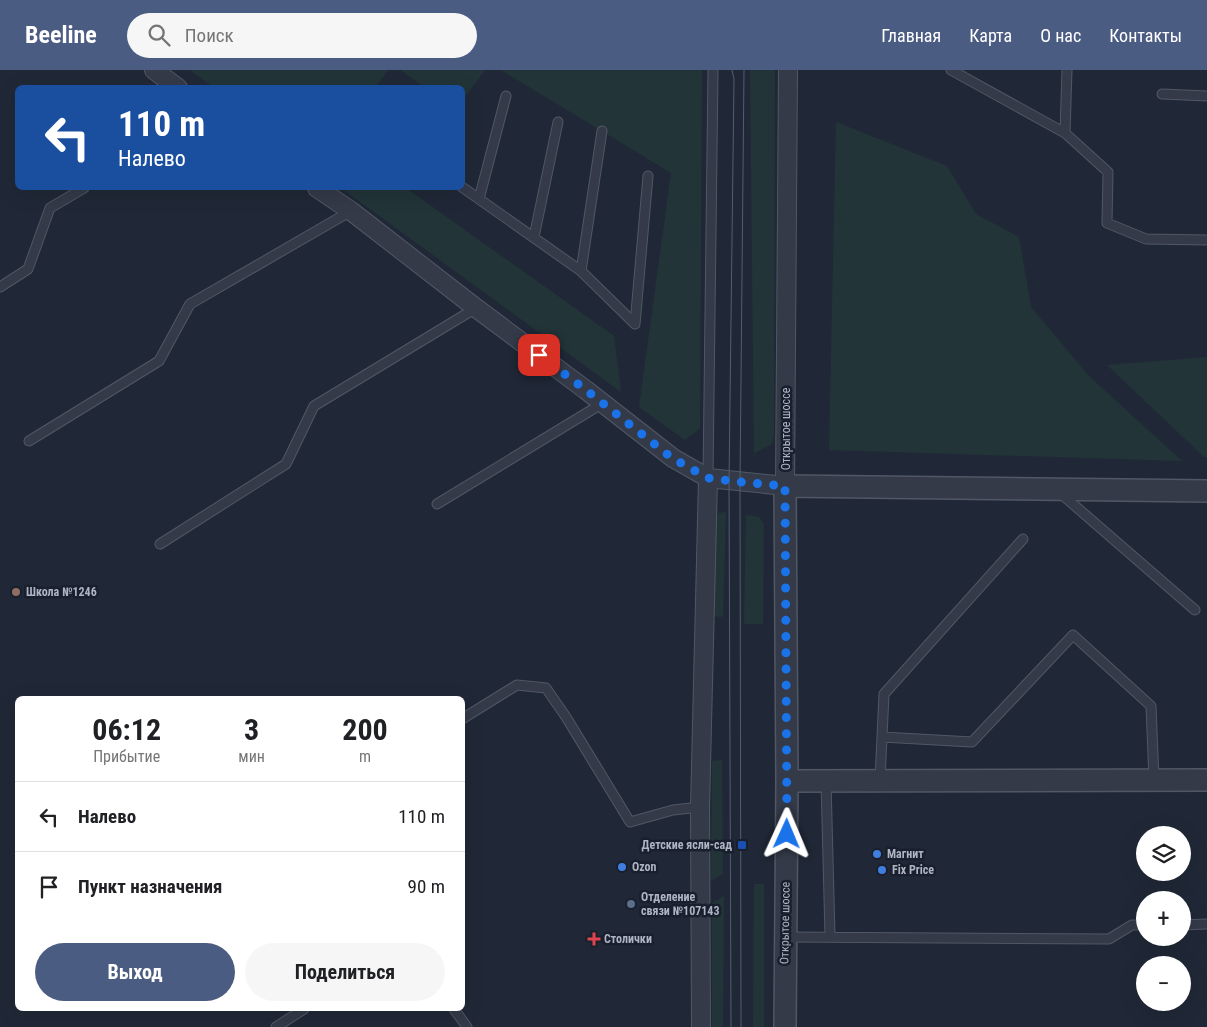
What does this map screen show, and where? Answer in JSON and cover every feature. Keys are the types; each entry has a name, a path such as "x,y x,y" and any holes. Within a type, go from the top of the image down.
{"street":[{"path":"154,70 174,85"},
{"name":"Открытое шоссе","path":"785,1027 787,780 785,486 788,70"},
{"path":"320,190 351,211 603,403 672,458 708,478 785,486 1207,491"},
{"path":"701,1027 700,807 708,478"},
{"path":"787,780 1207,780"}],"lane":[{"path":"708,478 713,70"},
{"path":"951,70 1065,133 1108,172 1107,223 1146,239 1207,240"},
{"path":"1065,133 1067,70"},
{"path":"1162,94 1207,96"},
{"path":"479,199 506,96"},
{"path":"534,237 558,122"},
{"path":"581,270 602,131"},
{"path":"465,189 581,270 635,324 648,176"},
{"path":"0,287 28,269 50,208 81,190"},
{"path":"30,442 159,361 190,304 351,211"},
{"path":"160,544 286,464 314,406 476,308"},
{"path":"437,504 603,403"},
{"path":"1056,489 1195,610"},
{"path":"880,780 884,694 1023,539"},
{"path":"882,737 972,742 1073,635 1150,706 1154,780"},
{"path":"465,718 517,685 546,688 566,717 630,822 673,810 700,807"},
{"path":"826,780 830,936"},
{"path":"1191,924 1207,924"},
{"path":"785,937 1109,939 1136,926"},
{"path":"276,1027 301,1011"},
{"path":"455,1011 467,1027"}],"shaded area":[{"path":"190,70 388,70 377,85 210,85"},
{"path":"401,70 485,70 465,97 465,85 421,85"},
{"path":"501,70 702,70 700,428 685,440 639,407 671,173"},
{"path":"750,70 775,70 774,434 772,444 754,453"},
{"path":"836,122 947,166 976,214 1019,237 1031,307 1089,376 1182,461 829,450"},
{"path":"344,190 409,190 614,336 621,392"},
{"path":"1207,357 1207,457 1204,457 1107,365"},
{"path":"726,512 723,617 712,616 715,524 718,513"},
{"path":"746,515 759,517 764,524 763,624 744,624"},
{"path":"722,760 723,874 711,881 712,761"},
{"path":"754,884 764,884 764,1027 753,1027"},
{"path":"724,896 723,1027 712,1027 712,903"}],"tram line":[{"path":"731,1027 729,481 734,79 732,70"},
{"path":"741,1027 740,482 744,70"}],"place":[{"name":"Школа №1246","path":"16,592"},
{"name":"Детские ясли-сад","path":"742,845"},
{"name":"Магнит","path":"877,854"},
{"name":"Ozon","path":"622,867"},
{"name":"Fix Price","path":"882,870"},
{"name":"Отделение связи №107143","path":"631,904"},
{"name":"Столички","path":"594,939"}],"route":[{"path":"539,355 672,458 708,478 785,486 787,834"}]}
